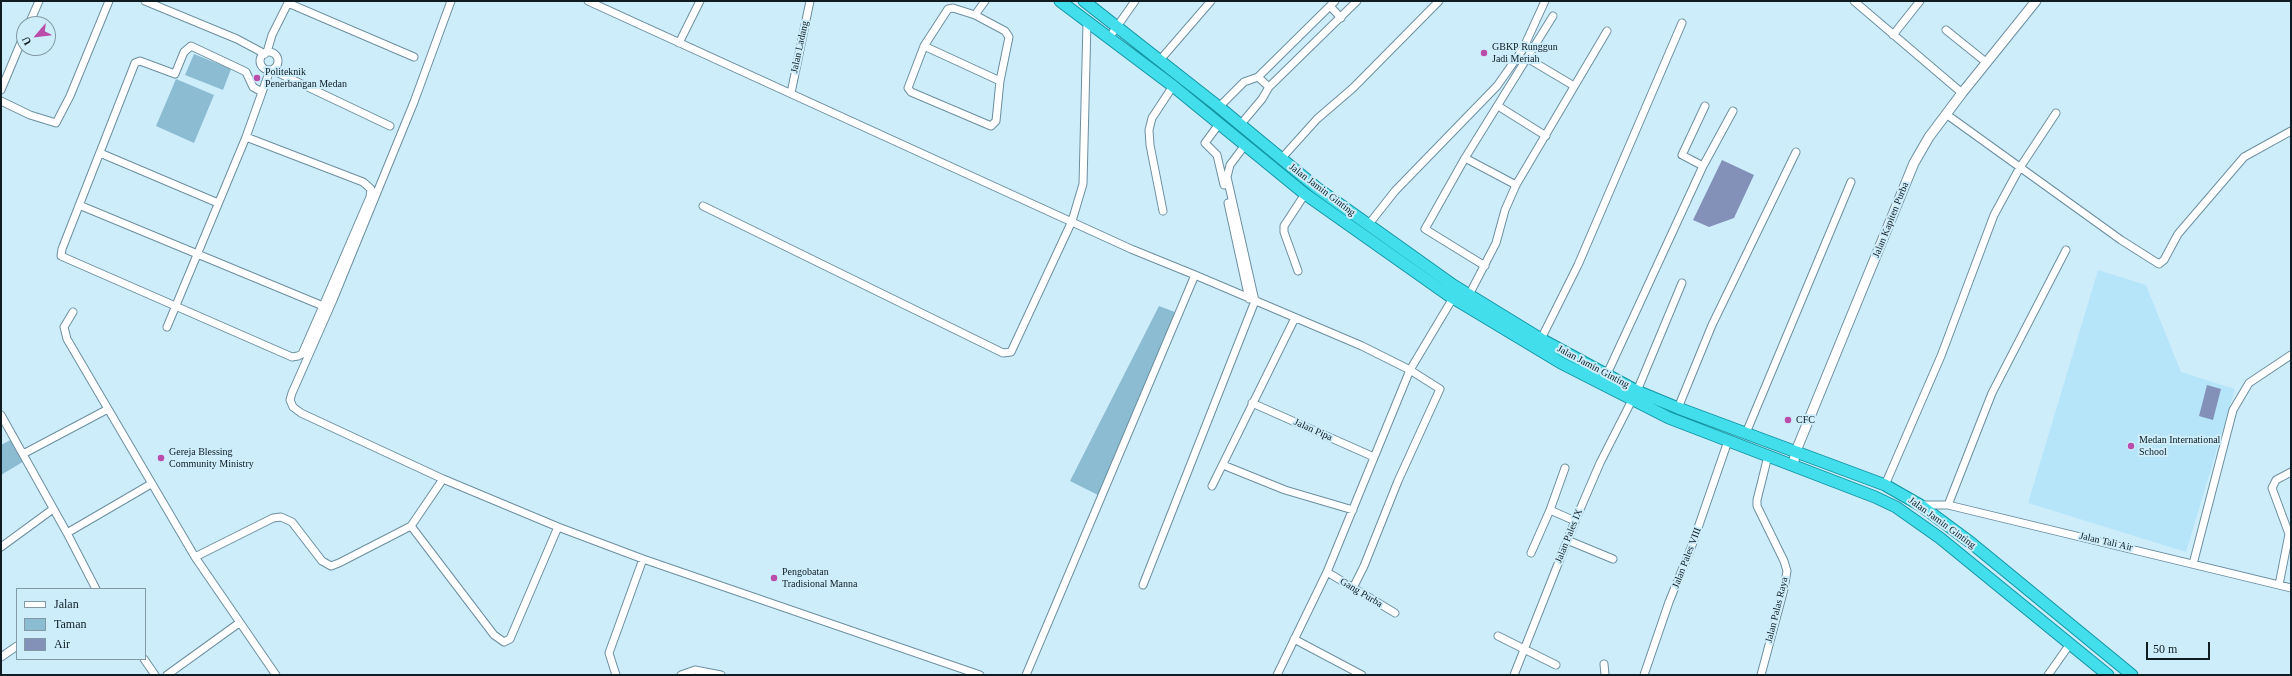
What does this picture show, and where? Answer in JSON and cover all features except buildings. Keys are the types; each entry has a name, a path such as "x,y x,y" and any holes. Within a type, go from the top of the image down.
{"highway":[{"name":"Jalan Jamin Ginting","path":"1060,1 1173,86 1305,194 1451,293 1561,363 1634,396 1669,418 1875,497 1918,521 2108,675"},
{"name":"Jalan Jamin Ginting","path":"1084,1 1118,26 1241,124 1317,188 1368,224 1451,293 1470,295 1541,339 1608,374 1634,396 1678,408 1885,485 1920,505 1970,542 2132,675"}],"street":[{"path":"32,16 39,1"},
{"path":"1,101 30,115 56,123 70,96 109,1"},
{"path":"145,1 237,39 266,53 273,53 278,58 277,65 271,70 246,137 167,328"},
{"path":"451,1 414,102 290,400 293,407 302,413 443,479 558,527 643,559 980,675"},
{"path":"588,1 1072,221 1252,300 1362,346 1410,370 1438,387 1440,391 1398,481 1364,566 1353,588"},
{"path":"679,43 700,1"},
{"name":"Jalan Ladang","path":"791,93 810,1"},
{"path":"975,15 985,1"},
{"path":"1109,38 1135,1"},
{"path":"1160,60 1211,1"},
{"path":"1241,124 1262,99 1269,87 1357,1"},
{"path":"1281,159 1317,119 1353,88 1440,1"},
{"path":"1368,224 1395,192 1497,86 1523,49 1545,1"},
{"path":"1854,1 1962,93"},
{"path":"1893,35 1920,1"},
{"name":"Jalan Kapiten Purba","path":"1793,465 1796,451 1914,163 1929,137 1946,114 2036,1"},
{"path":"390,126 271,70 265,69 261,64 262,57 266,53 272,36 289,2 414,57"},
{"path":"1219,107 1244,82 1258,77 1308,30 1332,4 1341,18"},
{"path":"949,8 975,15 1005,31 1008,36 1000,81 996,121 991,126 911,92 908,88 908,84 924,46 949,8"},
{"path":"1485,266 1425,229 1465,158 1553,16"},
{"path":"703,206 1006,354 1013,351 1072,221 1083,184 1088,22"},
{"path":"1541,339 1578,265 1682,22"},
{"path":"1308,30 1318,39"},
{"path":"1946,30 1987,63"},
{"path":"1470,295 1496,243 1505,210 1516,185 1607,31"},
{"path":"246,137 363,182 371,189 370,197 302,354 295,357 61,256 62,249 135,63 138,62 175,74 184,52 192,46 246,72 253,86 262,92"},
{"path":"924,46 1000,81"},
{"path":"1287,50 1297,59"},
{"path":"1,90 16,54"},
{"path":"1527,58 1574,86"},
{"path":"1258,77 1269,87"},
{"path":"1162,211 1150,145 1149,130 1152,118 1173,86"},
{"path":"1498,106 1546,136"},
{"path":"1703,166 1682,155 1705,106"},
{"path":"1608,374 1703,166 1733,111"},
{"path":"1885,485 1941,356 1994,215 2019,169 2056,113"},
{"path":"1946,114 2019,169 2121,240 2159,264 2164,260 2178,234 2244,157 2291,131"},
{"path":"1219,124 1205,143 1218,157 1252,300"},
{"path":"1144,585 1252,300 1227,177 1230,165 1245,145"},
{"path":"1678,408 1712,325 1796,152"},
{"path":"100,153 218,203"},
{"path":"1465,158 1516,185"},
{"path":"1746,433 1851,182"},
{"path":"1298,271 1286,237 1284,226 1305,194"},
{"path":"79,205 323,306"},
{"path":"1948,505 1992,393 2066,250"},
{"path":"1026,675 1195,275"},
{"name":"Jalan Pales IX","path":"1514,675 1575,520 1600,463 1634,396 1682,283"},
{"path":"1277,675 1327,572 1410,370 1451,293"},
{"path":"73,312 64,327 65,334 151,484 195,557 276,675"},
{"path":"1212,486 1295,318"},
{"path":"2193,564 2233,410 2249,383 2291,355"},
{"name":"Jalan Pipa","path":"1252,403 1374,457"},
{"path":"23,454 108,409"},
{"path":"1,414 67,533 94,588"},
{"name":"Jalan Pales VIII","path":"1644,675 1669,602 1691,548 1728,441"},
{"name":"Jalan Palas Raya","path":"1761,675 1784,589 1786,571 1784,561 1757,506 1757,500 1768,456"},
{"path":"1223,465 1285,490 1353,510"},
{"path":"1532,553 1550,510 1565,468"},
{"path":"2278,585 2289,534 2272,488 2276,480 2291,472"},
{"path":"195,557 273,518 281,517 292,522 322,561 331,566 412,526 443,479"},
{"path":"67,533 151,484"},
{"name":"Jalan Tali Air","path":"1920,505 1948,505 2291,588"},
{"path":"1,547 53,509"},
{"path":"1550,510 1575,520"},
{"path":"412,526 494,635 504,642 510,639 558,527"},
{"path":"1567,540 1613,560"},
{"path":"616,675 609,653 643,559"},
{"name":"Gang Purba","path":"1327,572 1395,613"},
{"path":"167,675 239,623"},
{"path":"1498,636 1556,665"},
{"path":"1294,639 1362,675"},
{"path":"2048,675 2070,644"},
{"path":"1,657 16,647"},
{"path":"145,660 156,675"},
{"path":"1604,664 1605,675"},
{"path":"681,675 695,670 721,675"}],"shaded area":[{"name":"Medan International School","path":"2098,270 2146,285 2181,372 2235,389 2186,552 2028,503"}],"green space":[{"path":"194,54 231,69 223,90 185,75"},
{"path":"176,79 214,95 194,143 156,126"},
{"path":"1159,306 1175,312 1100,496 1070,481"},
{"path":"14,438 26,460 1,475 1,445"}],"water":[{"path":"1722,160 1754,175 1734,218 1709,227 1693,220"},
{"path":"2207,385 2221,389 2213,420 2199,416"}],"place":[{"name":"GBKP Runggun Jadi Meriah","path":"1484,53"},
{"name":"Politeknik Penerbangan Medan","path":"257,78"},
{"name":"CFC","path":"1788,420"},
{"name":"Medan International School","path":"2131,446"},
{"name":"Gereja Blessing Community Ministry","path":"161,458"},
{"name":"Pengobatan Tradisional Manna","path":"774,578"}]}
